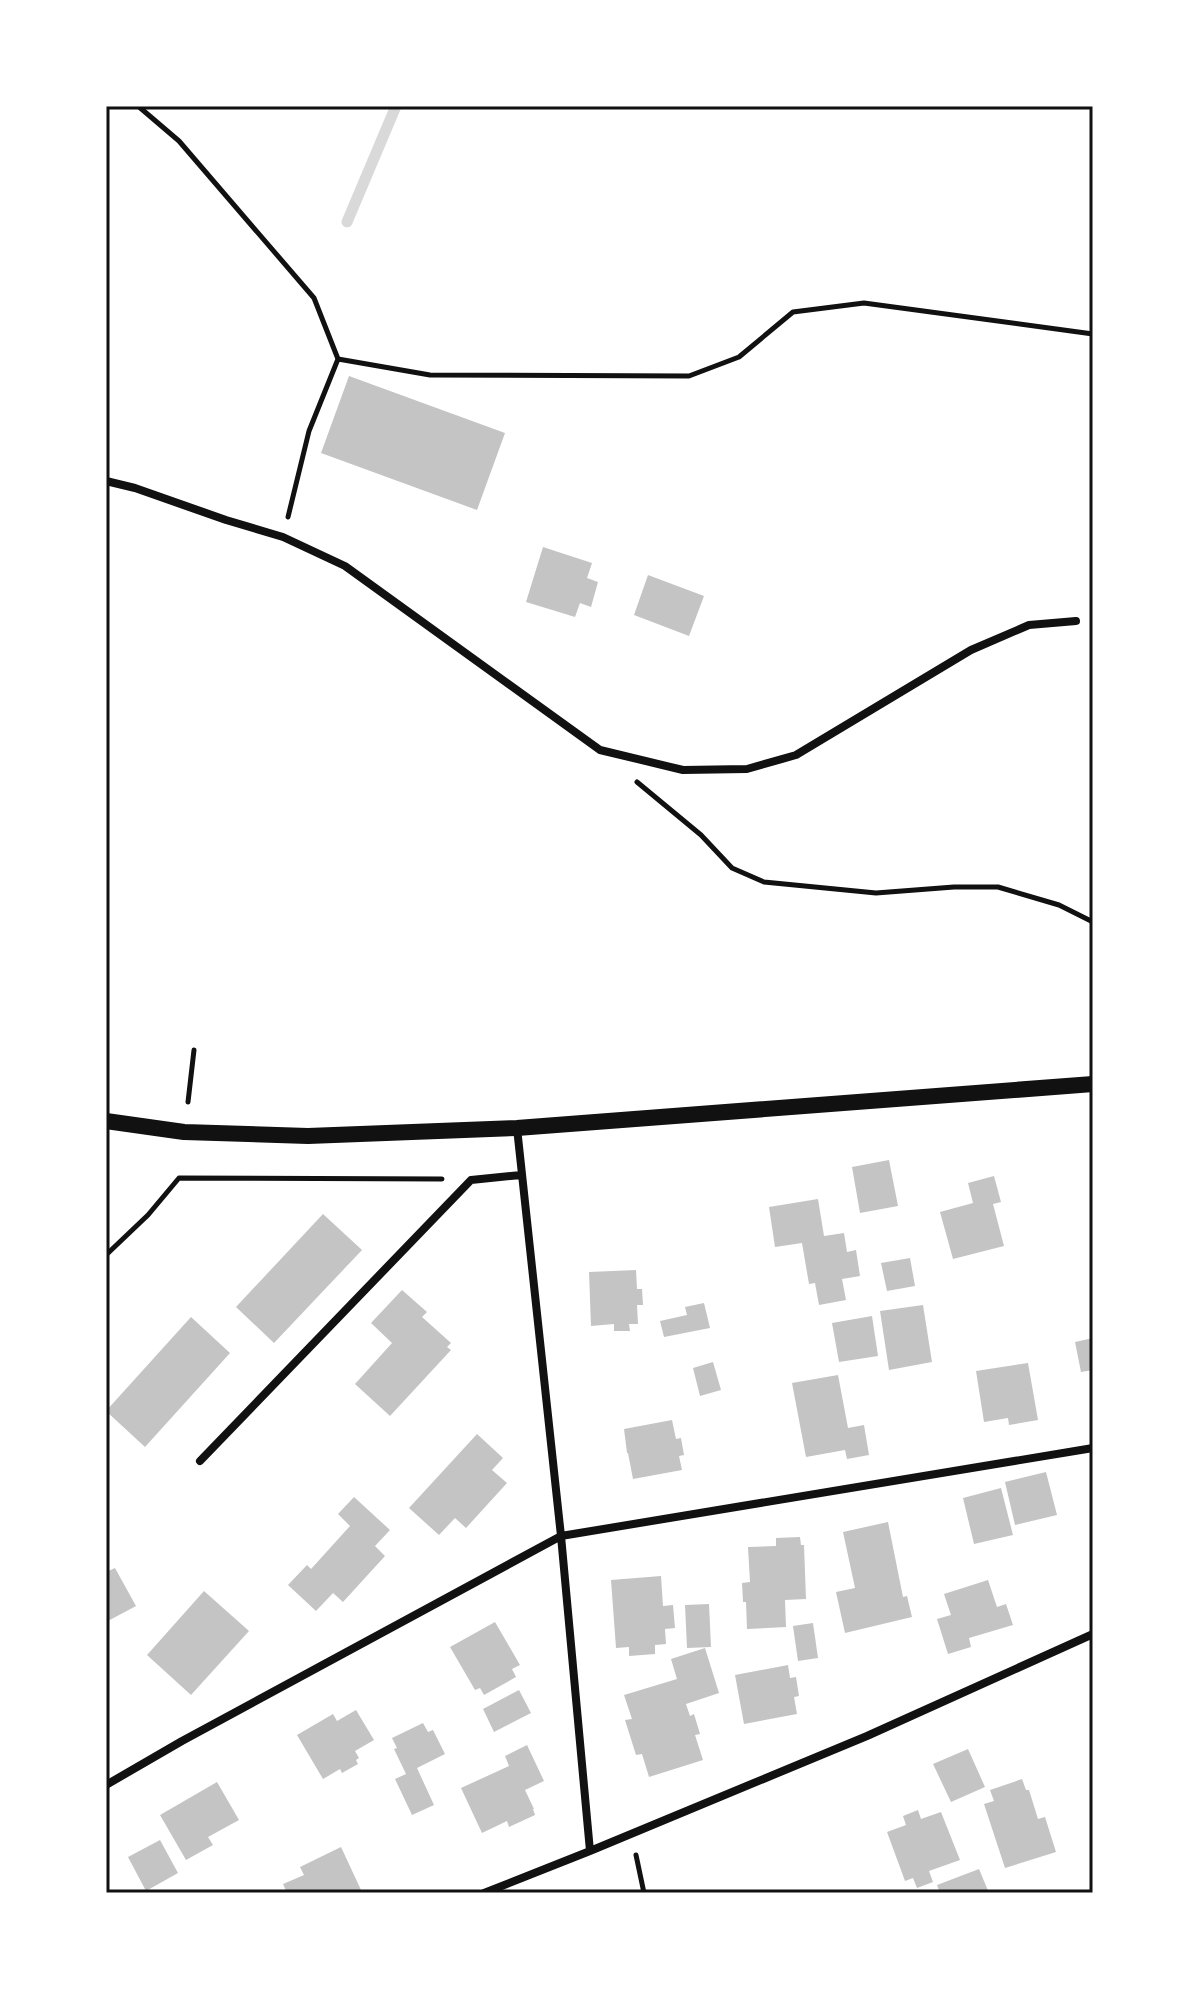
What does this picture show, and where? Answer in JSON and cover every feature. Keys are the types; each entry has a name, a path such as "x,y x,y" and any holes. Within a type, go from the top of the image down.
{"main road":[{"path":"106,1121 184,1132 308,1136 517,1128 1093,1084"}],"street":[{"path":"106,481 283,537 345,566 600,750 683,770 747,769 796,755 971,650 1029,625 1076,621"},
{"path":"517,1128 561,1536 590,1851"},
{"path":"200,1461 471,1180 521,1175"},
{"path":"106,1785 561,1536 1093,1448"},
{"path":"484,1893 867,1736 1093,1634"}],"path":[{"path":"138,106 179,141 314,298 338,359 309,431 283,537"},
{"path":"338,359 430,375 689,376 739,357 793,312 864,303 1093,334"},
{"path":"633,779 701,835 732,868 764,882 876,893 998,887 1059,905 1093,922"},
{"path":"188,1102 194,1050"},
{"path":"106,1255 148,1215 179,1178 471,1180"},
{"path":"631,1834 644,1893"}],"building":[{"path":"349,376 505,433 477,510 321,453"},
{"path":"543,547 592,563 587,578 598,582 591,607 580,603 575,617 526,602"},
{"path":"648,575 704,596 689,636 634,615"},
{"path":"889,1160 898,1206 860,1213 852,1167"},
{"path":"994,1176 1001,1202 993,1204 1004,1246 953,1259 940,1212 973,1203 968,1183"},
{"path":"818,1199 824,1236 844,1233 847,1252 856,1250 860,1276 842,1279 846,1300 819,1305 815,1283 809,1284 802,1243 775,1247 769,1207"},
{"path":"323,1214 362,1250 274,1343 236,1307"},
{"path":"910,1258 915,1286 887,1291 881,1263"},
{"path":"636,1270 637,1289 642,1289 643,1305 637,1305 638,1324 629,1324 630,1331 614,1331 614,1324 591,1326 589,1272"},
{"path":"402,1290 427,1312 422,1317 451,1343 447,1347 451,1350 390,1416 355,1384 392,1343 371,1323"},
{"path":"704,1303 710,1328 664,1337 660,1321 687,1315 685,1307"},
{"path":"923,1305 932,1362 889,1370 880,1311"},
{"path":"872,1316 878,1356 839,1362 832,1323"},
{"path":"191,1317 230,1353 145,1447 106,1411"},
{"path":"1093,1338 1093,1370 1081,1372 1075,1342"},
{"path":"713,1362 721,1390 700,1396 693,1368"},
{"path":"1028,1363 1038,1420 1009,1425 1008,1418 984,1422 976,1371"},
{"path":"838,1375 848,1428 864,1425 869,1455 847,1459 845,1450 806,1457 792,1383"},
{"path":"672,1420 676,1439 681,1438 684,1455 679,1456 682,1470 633,1479 624,1429"},
{"path":"477,1434 503,1458 492,1470 507,1483 466,1528 455,1518 439,1535 409,1508"},
{"path":"1046,1472 1057,1515 1015,1525 1005,1482"},
{"path":"1001,1488 1013,1535 974,1544 963,1498"},
{"path":"354,1497 390,1530 375,1546 385,1556 343,1602 333,1593 316,1611 288,1585 307,1565 311,1569 350,1526 338,1514"},
{"path":"888,1522 903,1597 907,1596 912,1617 845,1633 836,1592 855,1588 843,1532"},
{"path":"800,1537 801,1545 804,1545 806,1599 785,1600 786,1627 747,1629 742,1583 750,1582 748,1547 776,1546 776,1538"},
{"path":"115,1568 136,1606 106,1622 106,1572"},
{"path":"661,1576 663,1606 673,1605 675,1628 665,1629 666,1644 655,1645 655,1654 629,1656 629,1647 616,1648 611,1580"},
{"path":"988,1580 997,1607 1006,1604 1013,1625 969,1638 971,1647 948,1654 937,1619 951,1615 944,1594"},
{"path":"204,1591 249,1631 191,1695 147,1655"},
{"path":"709,1604 711,1647 687,1648 685,1605"},
{"path":"495,1622 520,1665 512,1669 516,1677 484,1695 480,1688 475,1690 450,1647"},
{"path":"813,1623 818,1658 798,1661 793,1626"},
{"path":"705,1648 719,1693 686,1704 690,1716 694,1714 700,1734 695,1735 703,1760 649,1777 642,1754 636,1755 625,1720 632,1719 624,1695 677,1679 671,1659"},
{"path":"788,1665 790,1678 796,1677 799,1696 794,1697 797,1714 744,1724 735,1675"},
{"path":"519,1690 531,1713 494,1732 483,1709"},
{"path":"356,1710 374,1740 355,1751 358,1764 342,1773 340,1769 323,1779 297,1735 333,1714 337,1721"},
{"path":"423,1723 428,1732 433,1730 445,1754 417,1768 434,1805 412,1815 395,1779 406,1774 392,1738"},
{"path":"527,1745 544,1781 525,1790 535,1815 509,1827 507,1821 482,1833 461,1788 509,1766 505,1756"},
{"path":"968,1749 985,1787 951,1802 933,1764"},
{"path":"1022,1779 1026,1790 1029,1790 1038,1819 1045,1817 1056,1852 1005,1868 984,1804 994,1801 990,1790"},
{"path":"217,1782 239,1820 208,1837 213,1845 186,1860 160,1815"},
{"path":"918,1810 921,1819 941,1812 960,1860 929,1871 933,1882 917,1888 913,1878 905,1881 887,1832 906,1825 903,1816"},
{"path":"160,1840 178,1873 146,1891 128,1857"},
{"path":"341,1847 361,1890 354,1893 287,1893 283,1884 304,1875 300,1867"},
{"path":"979,1869 989,1893 940,1893 937,1885"}],"waterway":[{"path":"347,222 396,106"}]}
